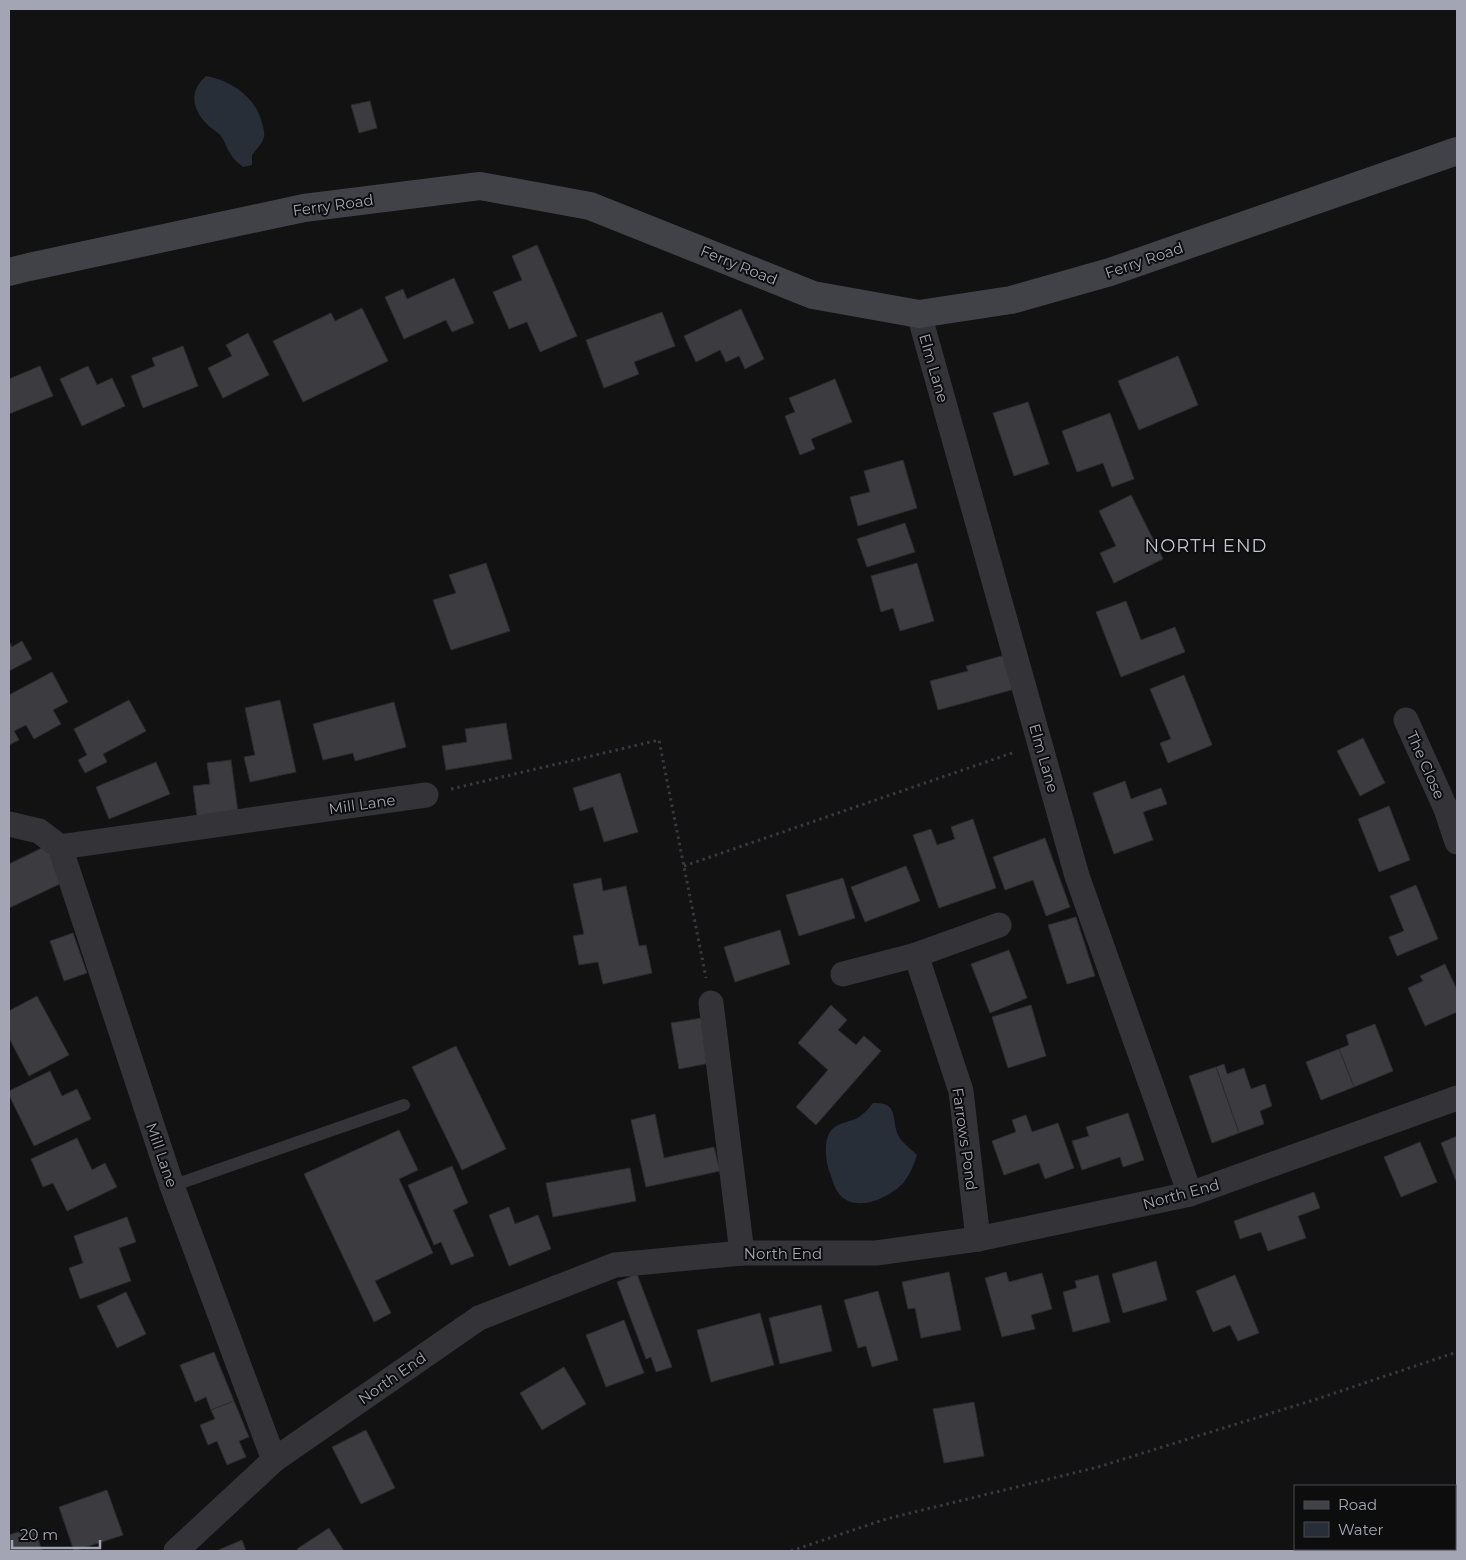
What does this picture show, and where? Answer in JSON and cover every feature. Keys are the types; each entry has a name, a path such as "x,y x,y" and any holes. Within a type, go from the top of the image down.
{"street":[{"name":"Ferry Road","path":"9,272 304,208 480,186 590,206 813,295 919,314 1012,300 1110,272 1457,152"},
{"name":"Elm Lane","path":"919,314 1077,876 1190,1194"},
{"name":"The Close","path":"1406,720 1452,807 1457,842"},
{"name":"Mill Lane","path":"274,1460 172,1186 60,847 426,795"},
{"path":"9,824 39,831 60,847"},
{"path":"843,974 916,955 999,925"},
{"name":"Farrows Pond","path":"916,955 961,1091 978,1239"},
{"path":"711,1003 742,1253"},
{"name":"North End","path":"176,1551 274,1460 479,1318 615,1265 742,1253 876,1253 978,1239 1190,1194 1457,1098"}],"lane":[{"path":"172,1186 404,1105"}],"path":[{"path":"426,795 659,740 711,1003"},
{"path":"684,866 1040,744"},
{"path":"791,1551 886,1519 1098,1467 1317,1399 1457,1352"}],"water":[{"path":"206,76 224,81 240,91 258,112 264,137 252,155 252,165 243,167 236,161 221,136 208,125 197,111 194,99 195,93 197,87"},
{"path":"873,1103 881,1103 890,1108 893,1112 898,1135 917,1155 908,1176 898,1188 874,1201 857,1203 842,1197 833,1183 827,1165 827,1140 834,1128 859,1117"}],"building":[{"path":"370,101 377,128 359,133 351,105"},
{"path":"537,245 577,336 540,352 527,322 509,329 493,292 522,280 512,256"},
{"path":"454,278 474,323 452,332 446,320 404,339 385,297 403,289 407,299"},
{"path":"362,308 388,361 303,402 273,341 331,313 335,321"},
{"path":"741,309 764,359 745,369 739,356 726,362 720,350 696,362 684,336"},
{"path":"662,312 675,346 634,362 639,374 604,388 586,340"},
{"path":"248,333 269,375 223,398 208,368 232,356 226,345"},
{"path":"183,346 198,386 143,408 131,376 155,366 152,358"},
{"path":"1178,356 1198,405 1139,430 1118,381"},
{"path":"40,366 53,396 9,414 9,379"},
{"path":"88,366 97,385 112,378 125,406 82,426 60,379"},
{"path":"835,379 852,422 811,439 815,449 800,455 785,416 795,412 789,398"},
{"path":"1028,402 1049,464 1014,476 993,413"},
{"path":"1110,413 1134,479 1112,487 1103,463 1077,472 1062,431"},
{"path":"903,460 917,508 858,526 850,497 870,492 864,471"},
{"path":"1131,495 1163,559 1114,583 1100,553 1116,546 1099,511"},
{"path":"905,523 915,552 867,567 857,539"},
{"path":"486,563 510,631 451,650 433,600 456,593 449,575"},
{"path":"917,563 934,621 900,631 893,608 881,612 871,576"},
{"path":"1126,601 1141,640 1175,627 1185,652 1121,677 1096,612"},
{"path":"9,641 12,647 22,641 32,659 9,671"},
{"path":"1005,655 1015,689 938,710 930,681 968,671 966,666"},
{"path":"52,672 68,702 53,710 61,724 34,739 26,725 14,731 19,740 9,745 9,695"},
{"path":"1184,675 1212,745 1168,763 1160,743 1171,739 1150,689"},
{"path":"129,700 146,731 103,754 107,762 85,773 78,760 87,755 74,729"},
{"path":"280,700 296,772 250,782 244,757 255,755 245,708"},
{"path":"394,702 406,747 355,761 353,753 323,760 313,724"},
{"path":"506,723 512,759 446,770 442,746 467,742 465,729"},
{"path":"1363,738 1385,783 1360,796 1337,751"},
{"path":"231,760 238,812 197,817 193,786 210,784 207,763"},
{"path":"156,762 170,794 109,819 96,787"},
{"path":"620,773 638,832 604,842 593,807 580,811 573,788"},
{"path":"1125,781 1131,799 1161,788 1167,804 1143,812 1153,840 1114,854 1093,793"},
{"path":"1389,806 1410,860 1379,872 1358,819"},
{"path":"973,819 996,888 939,908 913,835 931,829 937,845 955,839 951,827"},
{"path":"1045,838 1070,907 1046,916 1033,880 1005,890 993,857"},
{"path":"46,846 64,882 9,908 9,864"},
{"path":"906,866 920,901 865,922 851,887"},
{"path":"601,878 603,891 626,886 639,946 646,945 652,973 603,984 598,962 579,965 573,936 584,934 573,884"},
{"path":"843,878 855,918 799,936 786,895"},
{"path":"1416,885 1438,939 1397,956 1389,937 1404,931 1390,896"},
{"path":"1076,917 1095,976 1067,984 1048,925"},
{"path":"780,930 790,964 735,982 724,947"},
{"path":"73,933 87,973 64,981 50,941"},
{"path":"1009,950 1027,998 990,1013 971,964"},
{"path":"1445,964 1457,990 1457,1012 1425,1026 1408,988 1423,981 1420,976"},
{"path":"37,996 69,1055 29,1076 9,1038 9,1011"},
{"path":"831,1005 847,1020 838,1030 856,1045 864,1036 881,1051 816,1125 796,1107 828,1070 798,1043"},
{"path":"1031,1005 1046,1056 1008,1068 992,1017"},
{"path":"702,1018 710,1063 679,1069 671,1023"},
{"path":"1375,1024 1393,1071 1354,1087 1339,1049 1349,1045 1346,1035"},
{"path":"456,1046 506,1149 462,1170 412,1067"},
{"path":"1339,1049 1354,1087 1321,1100 1306,1062"},
{"path":"1224,1064 1227,1074 1244,1068 1251,1089 1265,1084 1272,1106 1260,1111 1264,1124 1239,1133 1216,1067"},
{"path":"1216,1067 1239,1133 1212,1143 1189,1076"},
{"path":"50,1071 62,1096 77,1089 91,1119 34,1146 9,1095 9,1091"},
{"path":"1128,1113 1144,1160 1123,1167 1120,1157 1082,1170 1072,1141 1089,1136 1086,1127"},
{"path":"655,1114 664,1158 714,1147 720,1171 646,1187 631,1120"},
{"path":"1026,1115 1032,1132 1058,1123 1074,1168 1045,1179 1039,1163 1004,1175 992,1141 1016,1132 1012,1120"},
{"path":"399,1130 418,1170 399,1179 433,1253 375,1281 391,1313 374,1322 304,1174"},
{"path":"1457,1136 1457,1181 1456,1181 1441,1143"},
{"path":"77,1138 92,1170 105,1163 117,1187 67,1211 53,1183 43,1187 31,1159"},
{"path":"1420,1142 1437,1182 1401,1197 1384,1157"},
{"path":"452,1166 468,1203 453,1210 474,1256 451,1265 441,1242 434,1245 408,1185"},
{"path":"630,1168 636,1201 553,1217 546,1183"},
{"path":"1314,1192 1320,1208 1298,1216 1306,1238 1268,1251 1261,1232 1240,1239 1234,1221"},
{"path":"509,1207 515,1224 538,1215 551,1249 509,1266 489,1215"},
{"path":"127,1217 136,1242 119,1248 131,1281 80,1299 69,1268 83,1263 74,1236"},
{"path":"1156,1261 1167,1300 1123,1313 1112,1274"},
{"path":"949,1272 961,1330 921,1338 915,1308 908,1309 902,1282"},
{"path":"1006,1272 1009,1282 1042,1273 1052,1309 1031,1315 1035,1329 1002,1337 985,1278"},
{"path":"637,1274 672,1367 656,1372 651,1357 646,1359 617,1282"},
{"path":"1098,1275 1110,1322 1073,1332 1063,1292 1077,1288 1075,1281"},
{"path":"1235,1275 1259,1333 1238,1341 1230,1325 1213,1332 1196,1291"},
{"path":"878,1291 898,1360 872,1367 866,1346 858,1348 844,1300"},
{"path":"126,1292 146,1334 117,1348 97,1306"},
{"path":"821,1305 832,1351 780,1364 769,1318"},
{"path":"760,1313 774,1365 711,1382 697,1330"},
{"path":"624,1320 644,1373 606,1387 586,1335"},
{"path":"214,1352 234,1401 211,1410 206,1397 195,1402 180,1365"},
{"path":"564,1367 586,1404 542,1430 520,1393"},
{"path":"234,1401 249,1437 239,1441 246,1457 227,1465 217,1441 208,1445 200,1425 215,1419 211,1410"},
{"path":"974,1402 984,1456 944,1463 933,1409"},
{"path":"366,1430 395,1488 361,1504 332,1447"},
{"path":"107,1490 123,1535 74,1551 59,1507"},
{"path":"34,1527 42,1551 9,1551 9,1535"},
{"path":"329,1528 344,1551 299,1551 297,1549"},
{"path":"242,1540 246,1551 216,1551"}],"district":[{"name":"NORTH END","path":"1206,546"}]}
